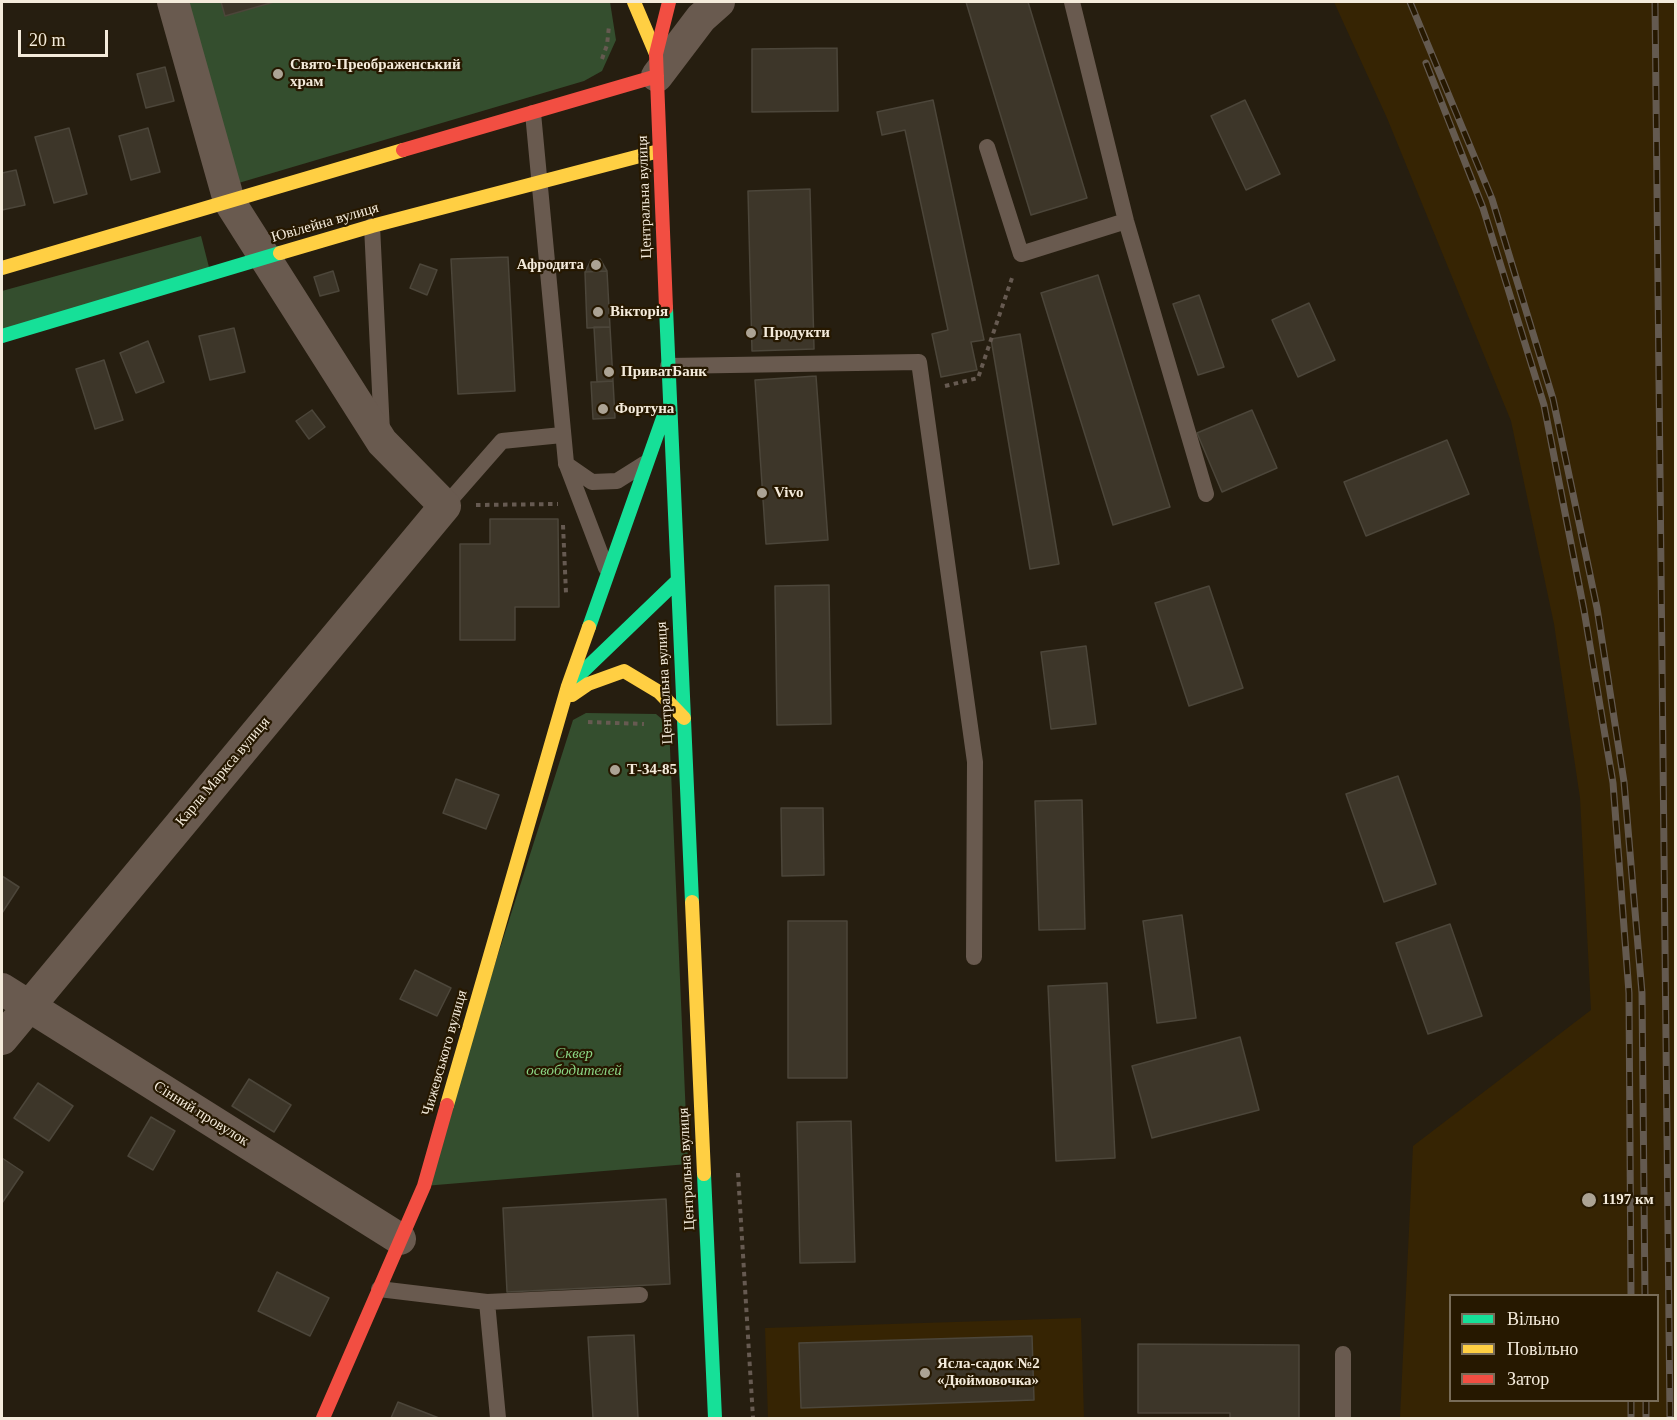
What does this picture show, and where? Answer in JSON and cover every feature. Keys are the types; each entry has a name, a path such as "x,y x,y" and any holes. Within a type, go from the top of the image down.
{"street":[{"path":"173,2 230,201 382,442 445,506"},
{"name":"Центральна вулиця","path":"634,2 657,65"},
{"name":"Центральна вулиця","path":"669,2 657,65 659,151 676,581 715,1419"},
{"path":"2,268 533,113 657,65 700,18 719,2"},
{"name":"Ювілейна вулиця","path":"2,336 372,226 659,151"},
{"name":"Чижевського вулиця","path":"323,1419 424,1186 563,701 669,400"},
{"name":"Карла Маркса вулиця","path":"2,1039 445,506"},
{"path":"568,686 676,581"},
{"path":"563,701 588,684 624,671 659,692 684,718"},
{"name":"Сінний провулок","path":"2,989 400,1239"}],"lane":[{"path":"1072,2 1126,221 1206,494"},
{"path":"533,113 566,463 608,572"},
{"path":"987,147 1021,254 1126,221"},
{"path":"372,226 382,442"},
{"path":"668,366 919,362 975,762 974,957"},
{"path":"445,506 502,441 562,435"},
{"path":"566,463 592,482 600,482 617,481 647,462"},
{"path":"379,1289 487,1302 640,1295"},
{"path":"487,1302 498,1419"},
{"path":"1343,1354 1343,1419"}],"path":[{"path":"598,66 607,45 609,23"},
{"path":"923,390 978,378 1021,254"},
{"path":"445,506 562,504"},
{"path":"562,515 566,596"},
{"path":"585,722 650,724"}],"shaded area":[{"path":"1334,2 1675,2 1675,1418 1400,1418 1413,1146 1591,1010 1580,798 1554,624 1511,421 1387,118"},
{"name":"Ясла-садок №2 «Дюймовочка»","path":"1081,1318 1084,1418 768,1418 765,1328"}],"green space":[{"path":"173,2 610,2 616,40 602,71 584,81 225,187"},
{"path":"201,236 211,275 2,334 2,291"},
{"name":"Сквер освободителей","path":"586,713 656,714 669,725 688,1164 424,1186 573,720"}],"building":[{"path":"221,2 274,2 225,16"},
{"path":"966,2 1028,2 1087,198 1031,215"},
{"path":"837,48 838,111 752,112 752,49"},
{"path":"165,67 174,101 146,108 137,74"},
{"path":"933,100 984,340 971,342 977,370 941,377 932,334 948,330 905,130 882,135 877,112"},
{"path":"1245,100 1280,174 1246,190 1211,116"},
{"path":"69,128 87,194 54,203 35,137"},
{"path":"148,128 160,172 131,180 119,136"},
{"path":"16,170 25,205 2,210 2,173"},
{"path":"810,189 814,349 752,351 748,191"},
{"path":"508,257 515,391 458,394 451,259"},
{"name":"Афродита","path":"600,259 607,271 585,272 591,260"},
{"path":"420,264 437,270 427,295 410,288"},
{"path":"333,271 339,291 320,296 314,277"},
{"name":"Вікторія","path":"607,271 610,327 587,328 585,272"},
{"path":"1098,275 1170,507 1113,525 1041,293"},
{"path":"1199,295 1224,367 1198,375 1173,304"},
{"path":"1309,303 1335,360 1298,377 1272,320"},
{"path":"594,327 610,327 613,381 597,382"},
{"path":"234,328 245,372 210,380 199,336"},
{"path":"1020,334 1059,564 1030,569 991,339"},
{"path":"148,341 164,382 136,393 120,353"},
{"path":"104,360 123,420 95,429 76,369"},
{"path":"816,376 828,540 766,544 755,380"},
{"name":"Фортуна","path":"613,381 615,418 593,419 591,382"},
{"path":"312,410 325,427 309,439 296,421"},
{"path":"1252,410 1277,468 1222,492 1197,433"},
{"path":"1447,440 1469,494 1366,536 1344,482"},
{"path":"490,519 558,519 559,607 515,607 515,640 460,640 460,544 490,544"},
{"path":"829,585 831,724 777,725 775,586"},
{"path":"1209,586 1243,688 1189,706 1155,603"},
{"path":"1086,646 1096,724 1051,729 1041,652"},
{"path":"1398,776 1436,884 1384,902 1346,794"},
{"path":"456,779 499,795 486,829 443,813"},
{"path":"1082,800 1085,929 1039,930 1035,801"},
{"path":"781,808 823,808 824,875 782,876"},
{"path":"2,876 19,887 2,913"},
{"path":"1182,915 1196,1018 1157,1023 1143,921"},
{"path":"788,921 847,921 847,1078 788,1078"},
{"path":"1450,924 1482,1016 1428,1034 1396,943"},
{"path":"415,970 451,988 437,1016 400,999"},
{"path":"1107,983 1115,1158 1056,1161 1048,986"},
{"path":"1240,1037 1259,1110 1152,1138 1132,1066"},
{"path":"249,1079 291,1105 274,1132 232,1106"},
{"path":"38,1083 73,1106 49,1141 14,1118"},
{"path":"151,1117 175,1131 153,1170 128,1156"},
{"path":"851,1121 855,1262 800,1263 797,1122"},
{"path":"2,1158 23,1172 2,1203"},
{"path":"666,1199 670,1284 507,1292 503,1208"},
{"path":"277,1272 329,1298 310,1336 258,1311"},
{"path":"634,1335 638,1418 593,1418 588,1337"},
{"path":"1032,1336 1034,1400 801,1408 799,1343"},
{"path":"1138,1344 1299,1345 1299,1418 1230,1418 1230,1413 1138,1413"},
{"path":"398,1402 439,1418 391,1418"}],"railway":[{"path":"1410,2 1492,199 1553,399 1597,608 1624,782 1642,993 1645,1294"},
{"path":"1655,2 1670,1418"},
{"path":"1426,63 1483,208 1544,405 1584,610 1613,783 1629,993 1631,1294"},
{"path":"1631,1402 1631,1418"},
{"path":"1646,1402 1646,1418"}],"traffic: fast":[{"path":"2,336 280,253"},
{"path":"666,308 692,902"},
{"path":"589,627 664,415"},
{"path":"574,680 677,581"},
{"path":"704,1174 715,1418"}],"traffic: slow":[{"path":"634,2 656,54"},
{"path":"2,268 403,150"},
{"path":"280,253 372,226 659,151"},
{"path":"447,1105 568,686 589,627"},
{"path":"572,695 588,684 624,671 659,692 684,718"},
{"path":"692,902 704,1174"}],"traffic: jam":[{"path":"666,308 656,54 669,2"},
{"path":"403,150 657,76"},
{"path":"323,1418 424,1186 447,1105"}],"place":[{"name":"Свято-Преображенський храм","path":"278,74"},
{"name":"Афродита","path":"596,265"},
{"name":"Вікторія","path":"598,312"},
{"name":"Продукти","path":"751,333"},
{"name":"ПриватБанк","path":"609,372"},
{"name":"Фортуна","path":"603,409"},
{"name":"Vivo","path":"762,493"},
{"name":"Т-34-85","path":"615,770"},
{"name":"1197 км","path":"1589,1200"},
{"name":"Ясла-садок №2 «Дюймовочка»","path":"925,1373"}]}
